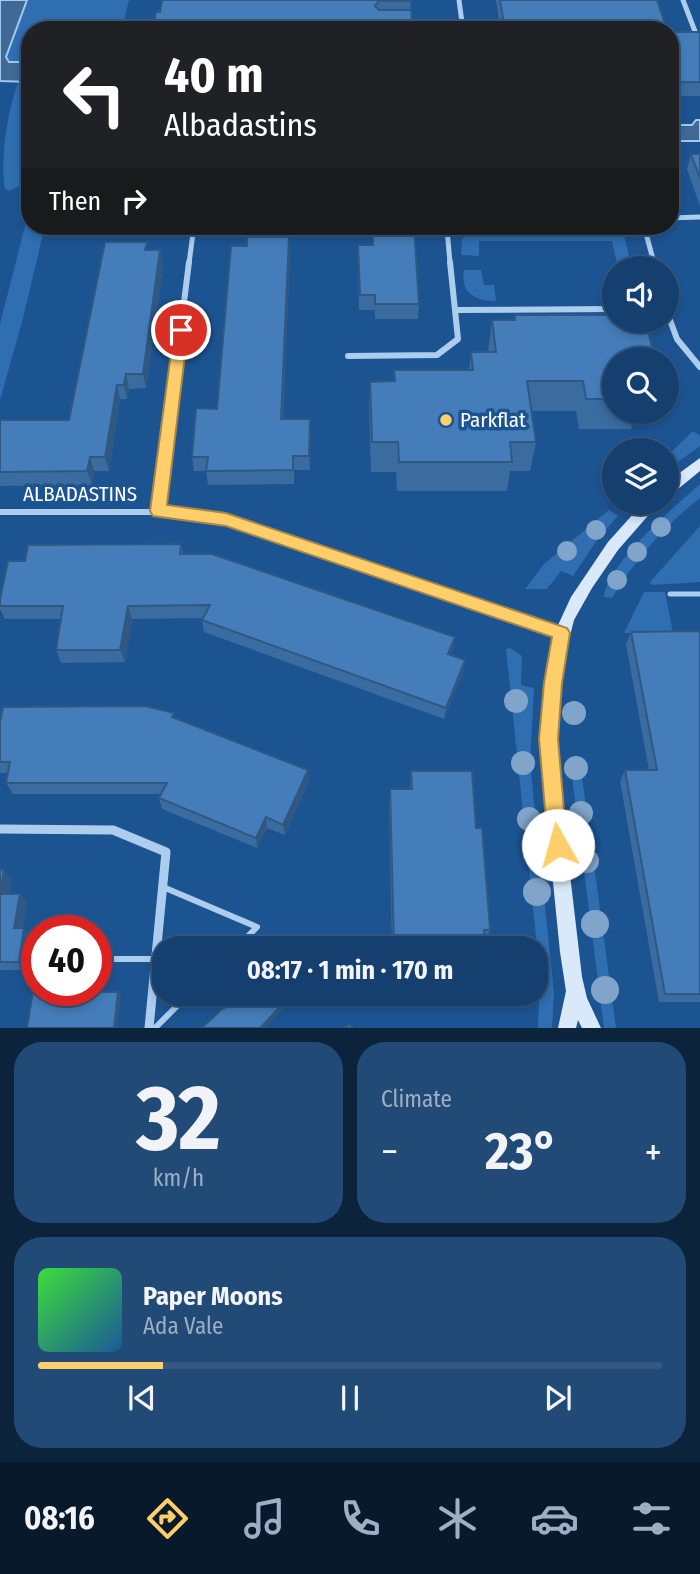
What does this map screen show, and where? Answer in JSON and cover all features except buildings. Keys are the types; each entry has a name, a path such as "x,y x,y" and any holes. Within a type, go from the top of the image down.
{"street":[{"path":"459,0 462,21"},
{"path":"684,0 696,34 700,34"},
{"path":"679,218 700,217"},
{"path":"158,511 193,235"},
{"path":"348,356 437,355 458,339 448,235"},
{"path":"646,235 652,256"},
{"path":"455,310 602,309"},
{"path":"675,333 700,367"},
{"path":"679,480 700,463"},
{"name":"ALBADASTINS","path":"0,512 158,511 184,512 226,520 561,633"},
{"path":"592,1028 575,992 552,796 549,739 553,683 561,633 602,561 640,515"},
{"path":"0,829 113,830 166,852 158,936"},
{"path":"567,1028 575,992"},
{"path":"149,1028 152,998"}],"lane":[{"path":"670,594 700,594"},
{"path":"162,886 257,927 248,936"},
{"path":"112,959 152,959"},
{"path":"155,1028 177,1006"}],"shaded area":[{"path":"0,0 27,0 6,57 9,62 21,62 21,82 0,81"},
{"path":"27,0 129,0 124,21 21,21 21,62 8,62 6,57"},
{"path":"18,82 21,82 21,185 9,191 5,189 4,150"},
{"path":"696,120 700,120 700,141 679,141 679,125 692,125"},
{"path":"23,235 43,235 0,400 0,324"},
{"path":"469,235 624,235 629,256 615,256 612,241 479,241 479,256 461,255 462,239"},
{"path":"464,270 481,270 484,285 494,285 496,301 471,294 464,285"},
{"path":"693,431 700,436 700,446 679,461 679,444"},
{"path":"700,484 700,498 674,520 652,544 612,598 604,597 616,569 666,515 679,515 679,503"},
{"path":"603,515 618,516 599,537 573,576 561,571 547,589 525,589 544,564"},
{"path":"700,526 700,582 652,585 650,582"},
{"path":"644,592 665,592 673,633 624,633"},
{"path":"510,648 522,656 521,685 534,688 530,763 554,993 552,1028 538,1028 539,1006 548,1006 548,936 536,936 506,649"},
{"path":"570,761 580,762 616,1028 604,1028"}],"place":[{"name":"Parkflat","path":"446,420"}],"route":[{"path":"181,330 158,511 184,512 226,520 561,633 553,683 549,739 558,845"}]}
